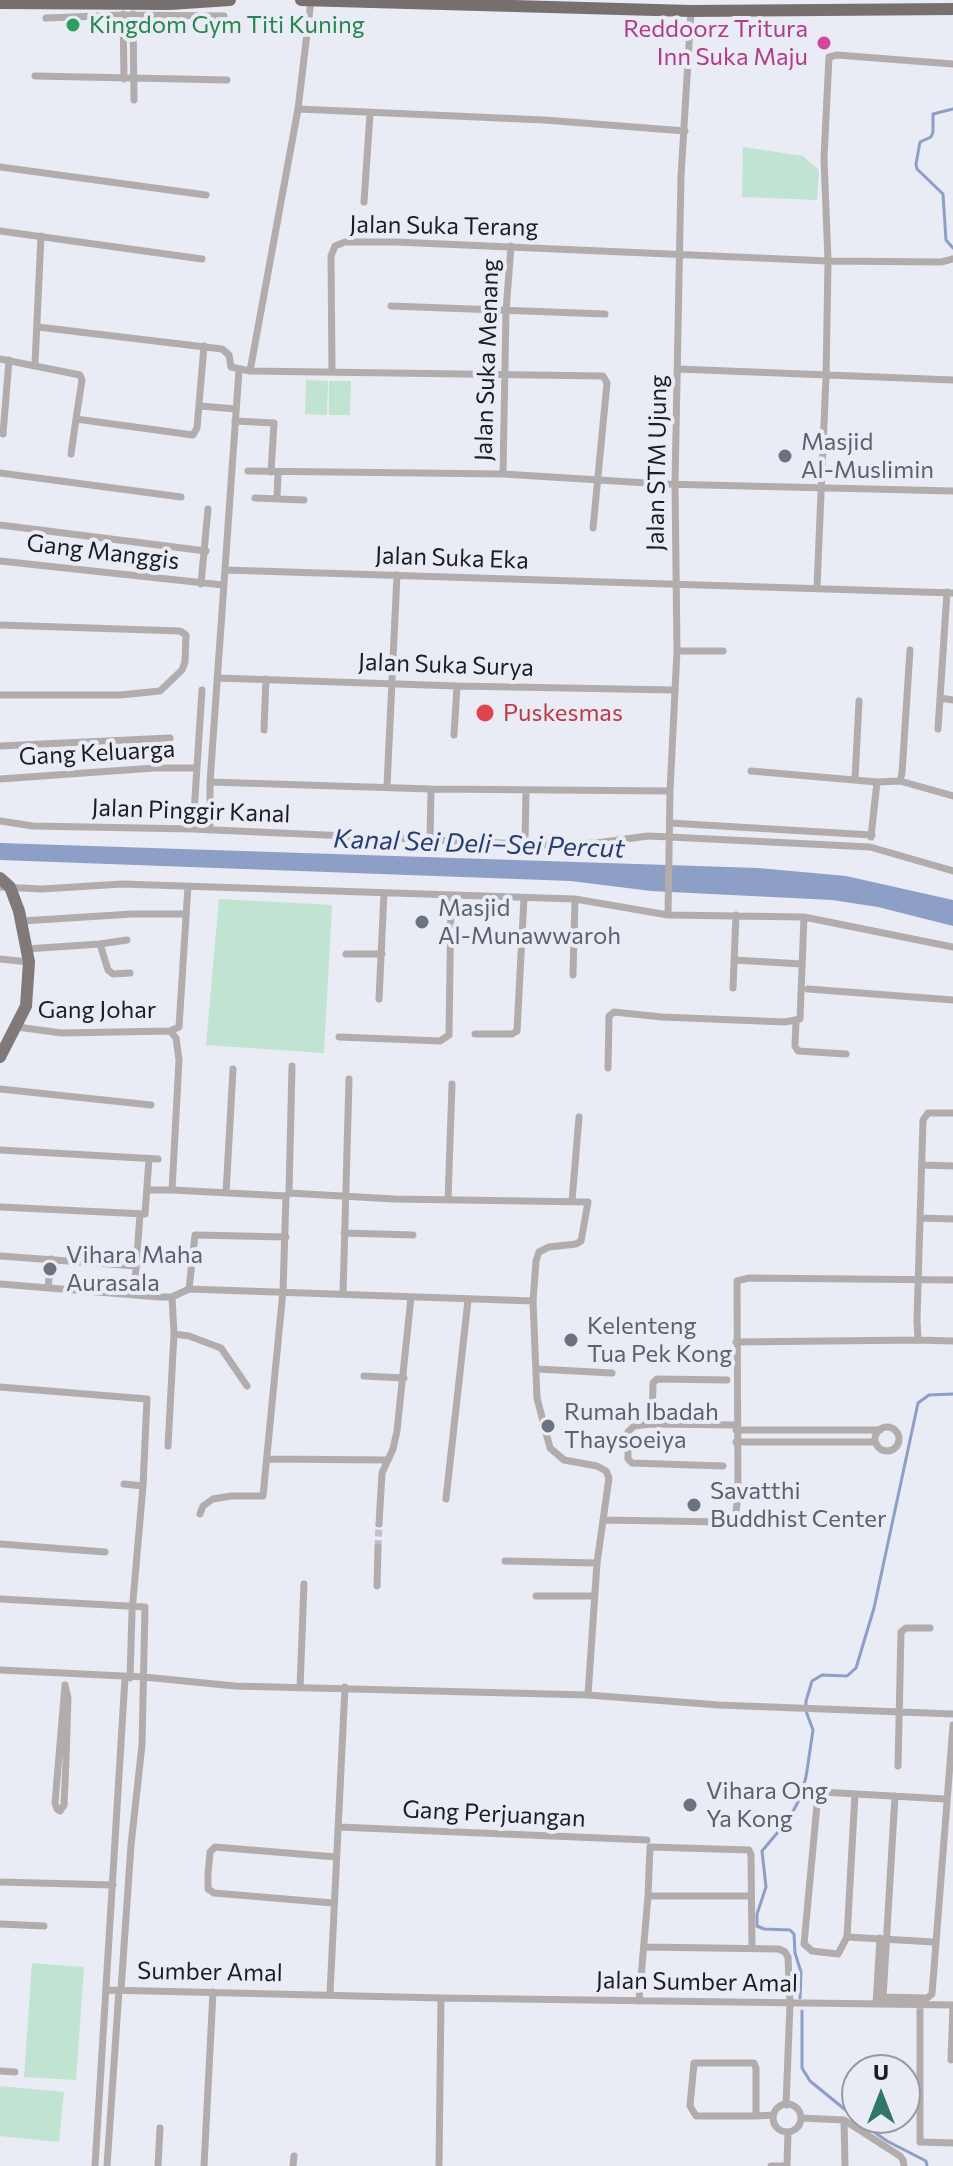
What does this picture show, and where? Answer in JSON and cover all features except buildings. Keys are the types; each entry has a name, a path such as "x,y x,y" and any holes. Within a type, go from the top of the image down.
{"highway":[{"path":"0,3 128,9 230,0"},
{"path":"301,0 691,11 953,9"}],"main road":[{"path":"0,1057 26,1006 29,962 22,921 4,888"}],"street":[{"path":"250,371 298,109 311,0"},
{"path":"124,79 128,9"},
{"path":"128,9 134,100"},
{"path":"46,18 128,9 224,16"},
{"name":"Jalan STM Ujung","path":"668,910 677,651 675,483 681,176 691,11"},
{"path":"817,587 826,377 828,261 824,158 829,57 837,55 953,64"},
{"path":"35,76 227,80"},
{"path":"298,109 517,118 685,131"},
{"path":"364,202 370,113"},
{"path":"0,167 206,195"},
{"path":"0,231 202,259"},
{"path":"35,364 41,236"},
{"name":"Jalan Suka Terang","path":"332,372 331,256 335,246 345,242 511,246 828,261 941,262 953,259"},
{"name":"Jalan Suka Menang","path":"503,474 506,311 511,246"},
{"path":"391,306 605,314"},
{"path":"38,327 204,346 226,352 231,367 250,371 603,376 607,383 593,528"},
{"path":"76,419 193,435 196,433 200,406 204,346"},
{"path":"3,434 4,360 35,364 82,377 71,454"},
{"path":"678,369 953,380"},
{"path":"210,830 210,782 239,370"},
{"path":"200,406 236,409"},
{"path":"235,421 274,423 277,499"},
{"path":"248,471 503,474 823,490 953,491"},
{"path":"0,473 181,497"},
{"path":"255,498 304,500"},
{"path":"201,584 208,509"},
{"path":"0,525 206,551"},
{"name":"Gang Manggis","path":"0,561 223,585"},
{"name":"Jalan Suka Eka","path":"225,570 950,593"},
{"path":"387,786 397,575"},
{"path":"938,729 940,698 949,663 950,593"},
{"path":"0,625 180,631 186,635 182,670 160,691 120,695 0,695"},
{"path":"900,781 910,650"},
{"path":"677,651 723,651"},
{"name":"Jalan Suka Surya","path":"217,678 674,690"},
{"path":"264,730 266,679"},
{"path":"454,735 457,686"},
{"path":"193,829 202,690"},
{"path":"940,698 953,700"},
{"path":"855,779 859,701"},
{"path":"0,746 170,738"},
{"name":"Gang Keluarga","path":"0,779 197,768"},
{"path":"751,771 877,782 900,781 953,796"},
{"path":"210,782 431,789 670,791"},
{"path":"870,847 877,782"},
{"path":"430,841 431,789"},
{"path":"525,843 526,790"},
{"name":"Jalan Pinggir Kanal","path":"0,821 33,826 193,829 430,841 596,843 648,836 870,847 953,871"},
{"path":"670,823 872,835"},
{"path":"4,888 122,884 575,899 668,910 804,917 953,947"},
{"name":"Gang Johar","path":"17,1027 62,1033 170,1031 179,1027 188,886"},
{"path":"379,999 384,893"},
{"path":"339,1037 440,1041 449,1035 451,896"},
{"path":"475,1034 512,1034 517,1031 524,898"},
{"path":"573,975 575,899"},
{"path":"22,921 186,914"},
{"path":"733,988 736,915"},
{"path":"804,917 801,1016 796,1022 795,1050 846,1054"},
{"path":"26,949 127,940"},
{"path":"100,944 108,970 113,974 130,973"},
{"path":"346,954 382,954"},
{"path":"0,959 29,962"},
{"path":"734,960 802,964"},
{"path":"808,989 953,1000"},
{"path":"608,1068 609,1016 614,1012 796,1022"},
{"path":"170,1031 176,1038 179,1060 172,1190"},
{"path":"200,1514 203,1506 213,1499 263,1496 283,1291 292,1066"},
{"path":"226,1193 233,1069"},
{"path":"343,1294 349,1079"},
{"path":"448,1200 452,1084"},
{"path":"0,1089 151,1105"},
{"path":"918,1340 924,1115 953,1113"},
{"path":"572,1201 579,1117"},
{"path":"0,1150 153,1159 146,1213 0,1207"},
{"path":"922,1165 953,1166"},
{"path":"148,1190 588,1202 584,1237 576,1244 549,1247 539,1252 533,1301 537,1398 550,1448 564,1460 597,1466 606,1471 609,1478 597,1563 588,1695"},
{"path":"134,1295 140,1214"},
{"path":"921,1218 953,1219"},
{"path":"344,1233 413,1235"},
{"path":"189,1289 195,1235 286,1237"},
{"path":"0,1256 136,1266"},
{"path":"48,1288 51,1259"},
{"path":"603,1520 724,1522 733,1519 738,1498 737,1281 953,1280"},
{"path":"0,1284 172,1297 189,1289 533,1301"},
{"path":"168,1446 174,1334 172,1297"},
{"path":"379,1524 382,1473 395,1444 411,1297"},
{"path":"446,1499 468,1300"},
{"path":"174,1334 221,1348 247,1386"},
{"path":"736,1342 953,1341"},
{"path":"537,1369 612,1373"},
{"path":"364,1376 404,1378"},
{"path":"652,1424 653,1383 657,1379 727,1380"},
{"path":"0,1387 147,1399 142,1523 132,1607 107,1990"},
{"path":"723,1466 632,1463 628,1459 628,1432 634,1426 652,1424 880,1430 885,1427 895,1429 899,1444 887,1452 875,1442 736,1442"},
{"path":"875,1442 880,1430"},
{"path":"267,1459 387,1460"},
{"path":"124,1484 143,1486"},
{"path":"0,1544 105,1552"},
{"path":"377,1586 378,1547"},
{"path":"505,1561 597,1563"},
{"path":"300,1688 304,1584"},
{"path":"536,1596 594,1596"},
{"path":"0,1599 145,1607 142,1745 131,1845 107,2166"},
{"path":"898,1766 901,1632 906,1628 930,1628"},
{"path":"0,1670 144,1677 235,1686 588,1695 953,1714"},
{"path":"61,1788 65,1675"},
{"path":"330,1994 345,1687"},
{"path":"895,1796 881,2002 929,1997 953,1725"},
{"path":"855,1794 847,1937 838,1954 812,1951 804,1944 817,1797 821,1792 945,1799"},
{"name":"Gang Perjuangan","path":"339,1827 647,1840"},
{"path":"639,2001 648,1896 648,1851 653,1846 749,1850 752,1948"},
{"path":"333,1903 214,1893 208,1889 208,1874 210,1852 215,1847 336,1857"},
{"path":"0,1882 113,1885"},
{"path":"648,1896 751,1896"},
{"path":"0,1924 44,1926"},
{"path":"847,1937 934,1942"},
{"path":"644,1947 779,1949 787,1954 790,2004 786,2105"},
{"name":"Sumber Amal","path":"95,2166 107,1990 441,1998"},
{"path":"204,2166 213,1992"},
{"path":"439,2166 441,1998"},
{"name":"Jalan Sumber Amal","path":"441,1998 953,2005"},
{"path":"920,2004 920,2142 953,2143"},
{"path":"951,2060 953,2005"},
{"path":"756,2116 754,2063 697,2062 692,2066 690,2106 696,2116 756,2116 773,2115"},
{"path":"0,2071 15,2072"},
{"path":"786,2105 794,2107 801,2118 796,2129 788,2132 774,2125 773,2115 778,2108 786,2105"},
{"path":"801,2118 841,2120"},
{"path":"158,2166 160,2128"},
{"path":"771,2166 787,2166 788,2132"},
{"path":"844,2134 845,2166"},
{"path":"865,2134 902,2158 904,2166"},
{"path":"293,2166 294,2156"}],"green space":[{"path":"743,147 803,156 819,170 817,200 742,197"},
{"path":"306,380 328,381 327,415 305,414"},
{"path":"329,381 351,381 350,415 329,415"},
{"path":"219,899 332,905 324,1053 206,1045"},
{"path":"32,1963 84,1967 76,2080 24,2077"},
{"path":"0,2086 64,2092 59,2142 0,2136"}],"water":[{"path":"0,843 758,868 846,876 953,900 953,926 878,907 832,900 651,891 571,881 0,860"}],"waterway":[{"path":"953,109 933,114 933,132 931,137 920,142 916,164 917,169 943,194 946,240 953,248"},
{"path":"800,1998 801,1972 795,1953 794,1934 790,1930 757,1926 757,1914 766,1887 762,1851 789,1819 806,1777 813,1730 806,1701 812,1681 822,1675 847,1676 856,1668 874,1608 918,1403 929,1395 953,1394"},
{"path":"802,2011 802,2068 810,2081 864,2125 926,2161 927,2166"}],"tunnel":[{"path":"378,1547 379,1524"}],"place":[{"name":"Kingdom Gym Titi Kuning","path":"73,25"},
{"name":"Reddoorz Tritura Inn Suka Maju","path":"824,43"},
{"name":"Masjid Al-Muslimin","path":"785,456"},
{"name":"Puskesmas","path":"485,713"},
{"name":"Masjid Al-Munawwaroh","path":"422,922"},
{"name":"Vihara Maha Aurasala","path":"50,1269"},
{"name":"Kelenteng Tua Pek Kong","path":"571,1340"},
{"name":"Rumah Ibadah Thaysoeiya","path":"548,1426"},
{"name":"Savatthi Buddhist Center","path":"694,1505"},
{"name":"Vihara Ong Ya Kong","path":"690,1805"}],"water label":[{"name":"Kanal Sei Deli–Sei Percut","path":"479,844"}]}
